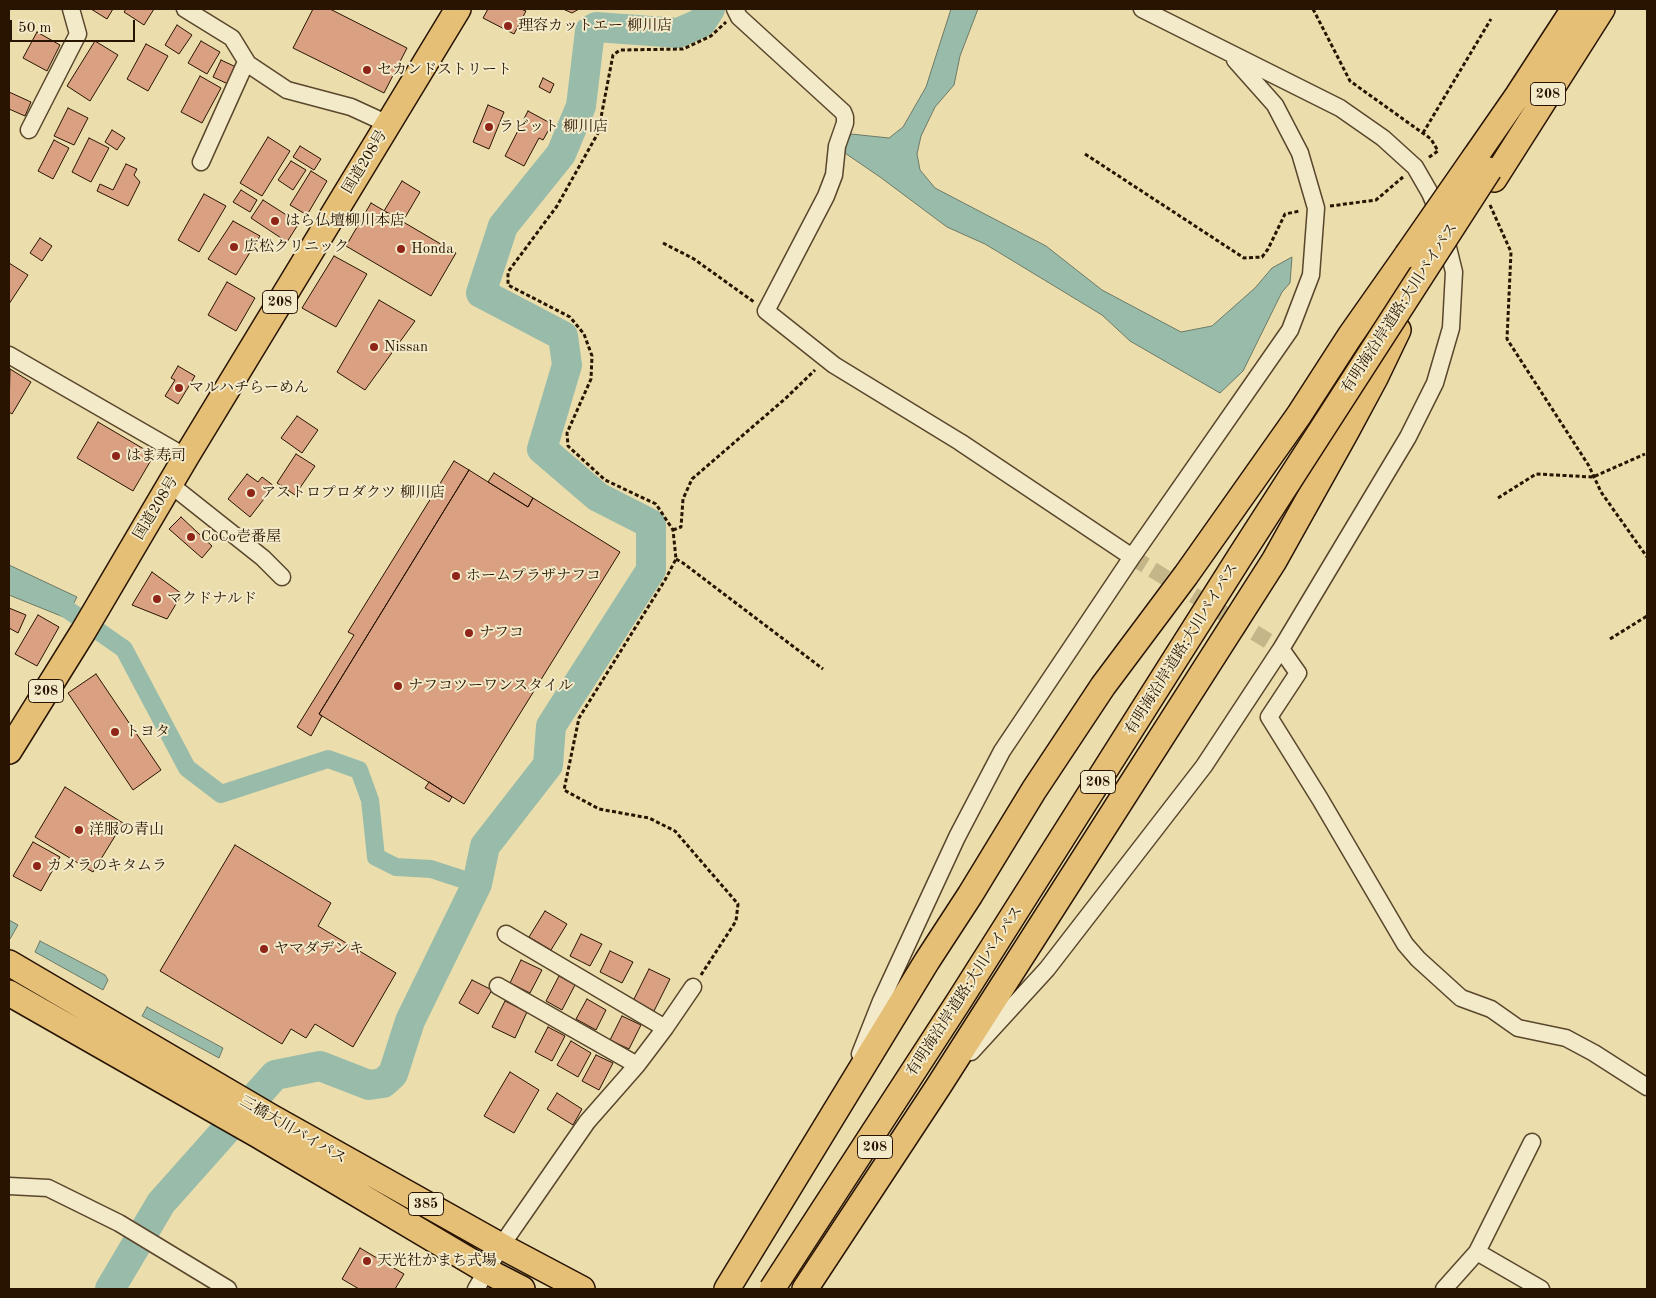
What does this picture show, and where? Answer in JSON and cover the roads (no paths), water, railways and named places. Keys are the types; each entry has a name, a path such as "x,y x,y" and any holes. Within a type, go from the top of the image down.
{"highway":[{"name":"国道208号","path":"9,751 83,632 103,595 186,457 458,9"},
{"path":"727,1289 840,1102 1034,790 1103,686 1250,486 1350,336 1407,255 1486,169 1518,95 1574,9"},
{"name":"有明海沿岸道路;大川バイパス","path":"772,1289 959,1001 1486,169 1591,9"},
{"name":"有明海沿岸道路;大川バイパス","path":"784,1289 1430,281 1486,169 1602,9"},
{"path":"805,1289 938,1087 1274,561 1375,378 1398,330"},
{"name":"三橋大川バイパス","path":"9,963 220,1101"},
{"name":"三橋大川バイパス","path":"9,993 582,1289"},
{"name":"三橋大川バイパス","path":"264,1126 481,1280 522,1289"}],"street":[{"path":"29,130 78,34 71,9"},
{"path":"185,9 232,38 246,62 286,90 351,108 388,124"},
{"path":"938,1087 1047,969 1204,766 1281,649 1408,437 1435,383 1451,328 1454,272 1441,219 1430,193 1415,167 1383,138 1340,108 1142,9"},
{"path":"732,13 844,112 846,123 837,146 834,176 826,196 766,311 834,366 960,442 1132,557"},
{"path":"840,1102 881,1002 957,836 1002,751 1132,557 1290,330 1311,275 1316,208 1300,153 1275,105 1231,54"},
{"path":"200,162 246,62"},
{"path":"9,355 186,457"},
{"path":"171,484 263,558 282,577"},
{"path":"1281,649 1298,673 1269,717 1320,799 1405,944 1418,959 1461,998 1491,1009 1518,1028 1566,1038 1594,1053 1647,1087"},
{"path":"506,934 665,1028"},
{"path":"498,986 637,1065"},
{"path":"481,1280 501,1246 587,1122 637,1065 693,988"},
{"path":"1444,1289 1477,1252 1532,1142"},
{"path":"9,1186 48,1188 119,1222 228,1289"},
{"path":"1477,1252 1541,1289"}],"waterway":[{"path":"110,1289 161,1203 275,1075 320,1066 369,1085 383,1083 393,1074 410,1021 477,884 485,846 548,765 551,726 651,570 651,524 598,497 542,449 567,365 563,336 481,293 503,226 561,154 581,106 590,31 596,27 678,33 701,23 710,9"},
{"path":"9,579 51,598 124,649 187,768 221,794 328,759 359,770 370,800 376,857 396,867 431,869 477,884"}],"tunnel":[{"path":"1132,557 1281,649"}],"place":[{"name":"理容カットエー 柳川店","path":"508,26"},
{"name":"セカンドストリート","path":"367,70"},
{"name":"ラビット 柳川店","path":"489,127"},
{"name":"はら仏壇柳川本店","path":"275,221"},
{"name":"広松クリニック","path":"234,247"},
{"name":"Honda","path":"401,249"},
{"name":"Nissan","path":"374,347"},
{"name":"マルハチらーめん","path":"179,388"},
{"name":"はま寿司","path":"116,456"},
{"name":"アストロプロダクツ 柳川店","path":"251,493"},
{"name":"CoCo壱番屋","path":"191,537"},
{"name":"ホームプラザナフコ","path":"456,576"},
{"name":"マクドナルド","path":"157,599"},
{"name":"ナフコ","path":"469,633"},
{"name":"ナフコツーワンスタイル","path":"398,686"},
{"name":"トヨタ","path":"115,732"},
{"name":"洋服の青山","path":"79,830"},
{"name":"カメラのキタムラ","path":"37,866"},
{"name":"ヤマダデンキ","path":"264,949"},
{"name":"天光社かまち式場","path":"367,1261"}]}
